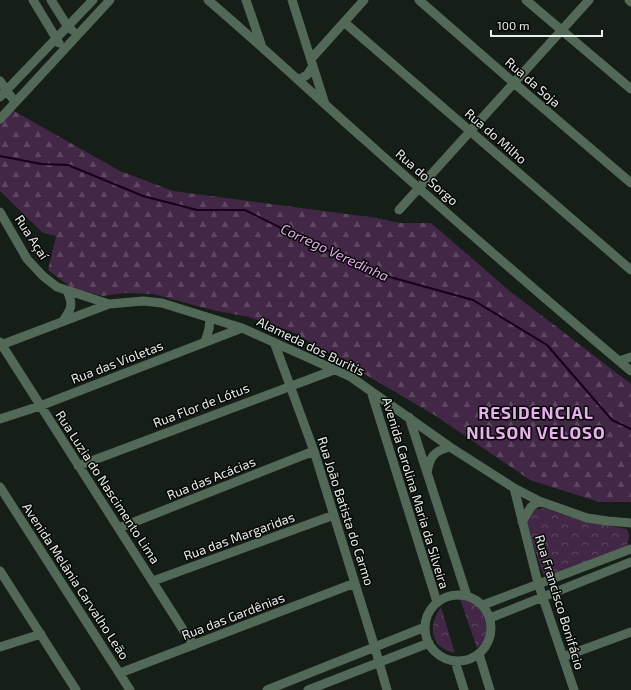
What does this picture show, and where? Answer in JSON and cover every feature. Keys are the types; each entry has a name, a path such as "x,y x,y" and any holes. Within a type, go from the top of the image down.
{"street":[{"path":"32,0 57,39 62,51"},
{"path":"50,0 68,27 77,35"},
{"path":"3,94 93,0"},
{"path":"0,119 110,0"},
{"name":"Rua do Sorgo","path":"208,0 419,188 631,371"},
{"path":"246,0 261,46"},
{"path":"292,0 326,105"},
{"path":"298,80 307,75 312,62 364,0"},
{"name":"Rua da Soja","path":"419,0 631,183"},
{"path":"526,0 631,89"},
{"path":"399,210 589,0"},
{"name":"Rua do Milho","path":"344,22 631,270"},
{"path":"0,81 3,94 15,102"},
{"name":"Rua Açaí","path":"0,212 27,259 43,276 57,287 109,304"},
{"path":"64,321 71,308 71,299 68,291"},
{"name":"Alameda dos Buritis","path":"1,344 109,304 144,301 162,303 242,328 351,377 450,447 514,488 539,501 587,518 630,525"},
{"path":"205,342 209,329 210,318"},
{"name":"Rua das Violetas","path":"0,419 40,406 242,328"},
{"name":"Rua João Batista do Carmo","path":"274,342 314,451 387,690"},
{"name":"Rua Luzia do Nascimento Lima","path":"1,344 194,645"},
{"path":"619,361 631,357"},
{"name":"Rua Flor de Lótus","path":"78,466 290,385 334,370"},
{"name":"Avenida Carolina Maria da Silveira","path":"371,391 437,602"},
{"name":"Avenida Carolina Maria da Silveira","path":"409,417 467,596"},
{"path":"427,474 432,457 436,452 450,447"},
{"name":"Rua das Acácias","path":"119,528 314,451"},
{"name":"Avenida Melânia Carvalho Leão","path":"0,487 130,690"},
{"name":"Rua Francisco Bonifácio","path":"514,488 538,583 574,690"},
{"name":"Rua Francisco Bonifácio","path":"522,522 531,507 539,501"},
{"name":"Rua das Margaridas","path":"153,581 334,515"},
{"path":"483,605 631,549"},
{"path":"490,618 631,562"},
{"path":"0,571 76,690"},
{"name":"Rua das Gardênias","path":"120,673 355,583"},
{"path":"456,594 467,596 476,599 483,605 490,618 492,628 490,638 486,647 471,659 455,661 444,658 435,652 426,635 425,627 428,614 437,602 446,597 456,594"},
{"path":"267,690 425,627"},
{"path":"563,657 631,632"},
{"path":"0,647 41,634"},
{"path":"308,690 429,643"},
{"path":"479,654 490,690"},
{"path":"455,661 464,690"}],"green space":[{"path":"14,111 120,171 173,191 377,218 400,223 431,223 511,292 631,384 631,502 599,502 530,480 436,416 293,332 249,317 212,310 153,294 125,293 103,296 72,288 48,270 56,236 43,233 0,191 0,114"},
{"path":"543,508 582,521 627,529 629,536 627,547 548,576 543,574 526,522 534,510"},
{"path":"460,599 472,602 487,617 488,632 484,641 477,648"},
{"path":"441,607 455,653 440,646 433,635 434,621"}],"waterway":[{"name":"Corrego Veredinha","path":"0,156 41,164 68,165 143,196 197,210 245,210 315,245 390,277 473,300 547,345 612,420 631,429"}],"district":[{"name":"RESIDENCIAL NILSON VELOSO","path":"536,422"}]}
